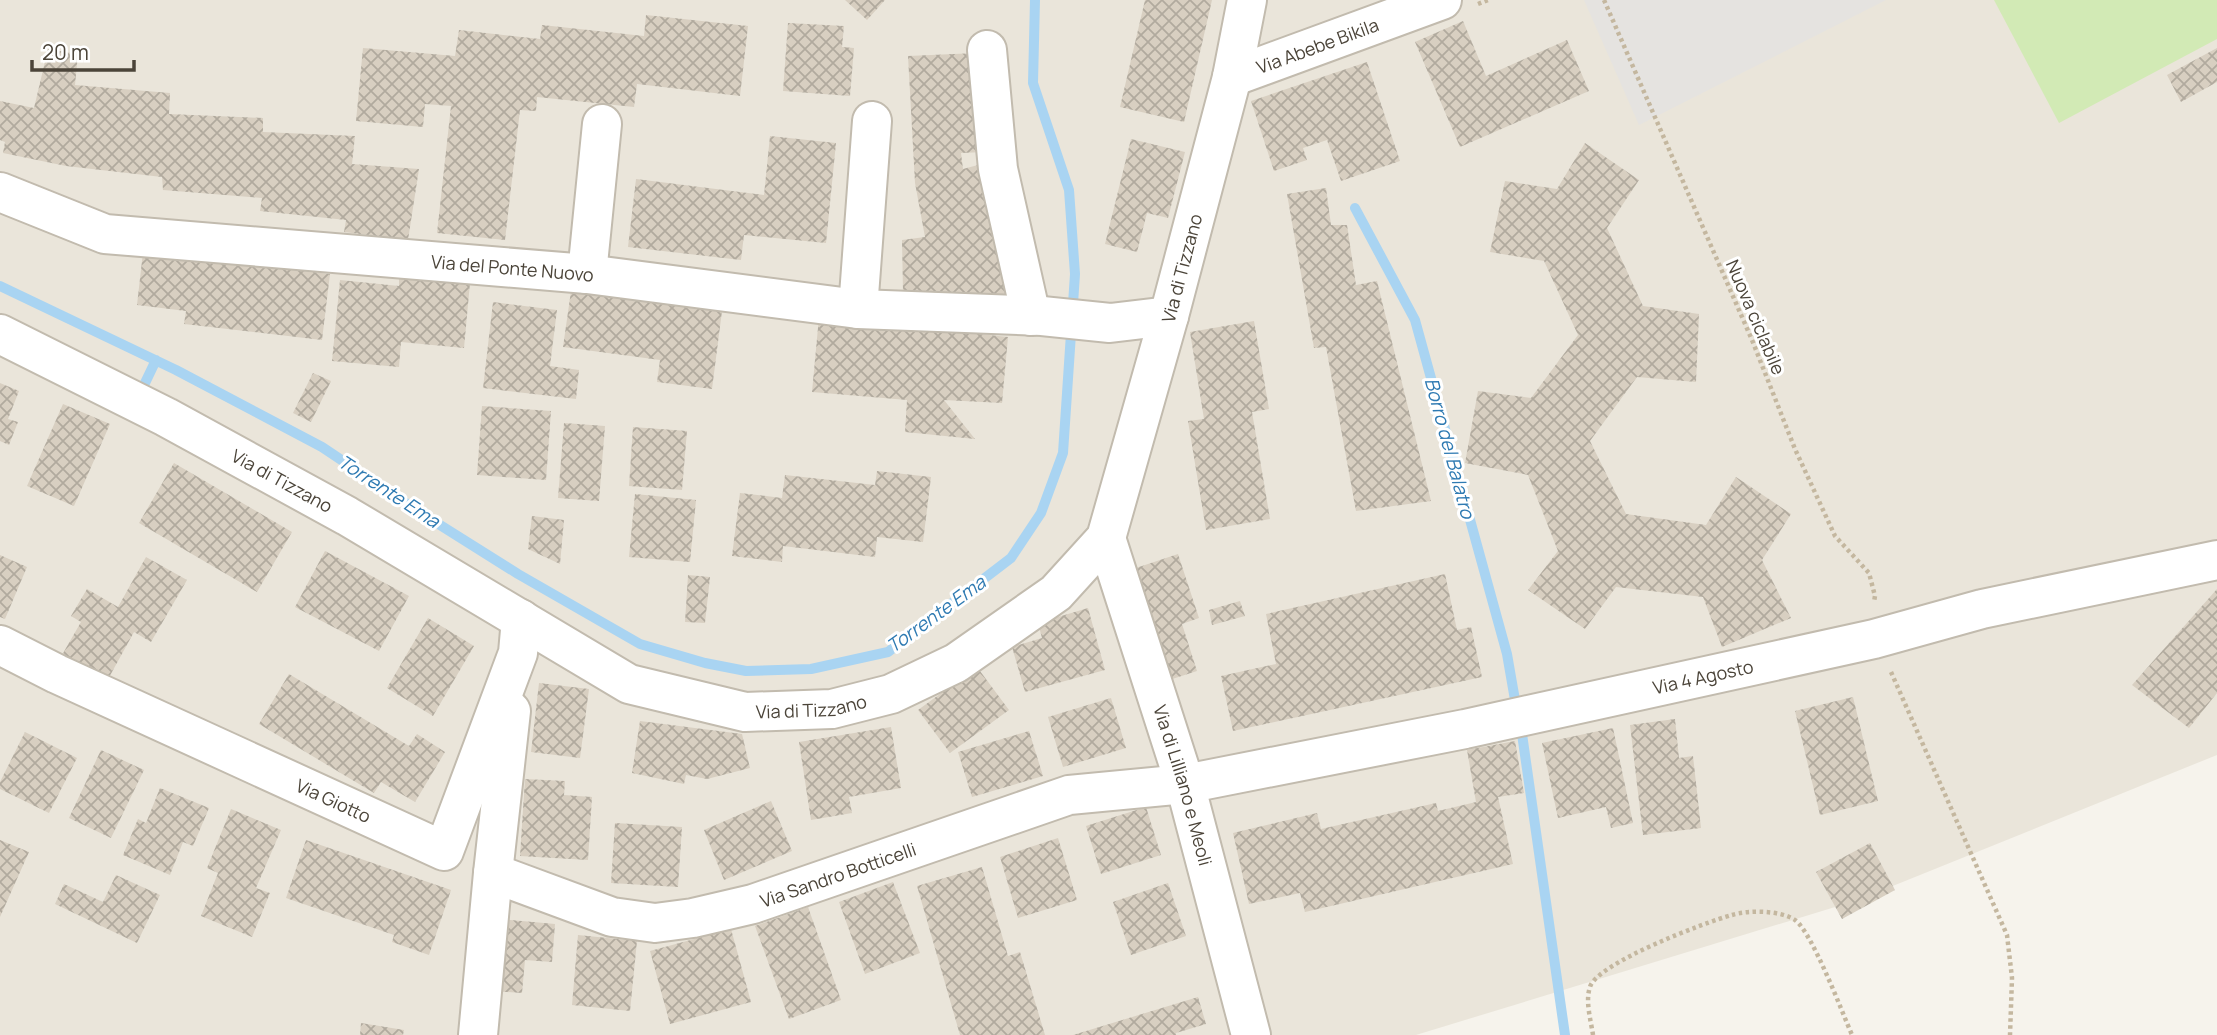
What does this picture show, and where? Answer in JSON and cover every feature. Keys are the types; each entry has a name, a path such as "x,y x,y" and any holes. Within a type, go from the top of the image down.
{"street":[{"name":"Via di Tizzano","path":"0,334 166,417 348,516 519,636 629,684 745,712 831,709 891,694 956,663 1056,593 1106,538 1169,316 1232,77 1247,0"},
{"name":"Via Abebe Bikila","path":"1232,77 1459,2"},
{"path":"987,50 998,169 1037,316"},
{"path":"858,309 872,121"},
{"path":"587,274 602,124"},
{"name":"Via del Ponte Nuovo","path":"0,192 105,234 587,274 858,309 1037,316 1110,323 1169,316"},
{"name":"Via di Lilliano e Meoli","path":"1106,538 1185,784 1251,1035"},
{"name":"Via 4 Agosto","path":"1185,784 1465,729 1874,639 1982,609 2217,559"},
{"path":"478,1035 519,636"},
{"name":"Via Giotto","path":"0,645 57,674 443,850 519,636"},
{"name":"Via Sandro Botticelli","path":"493,873 611,917 655,923 693,918 753,904 1069,795 1185,784"}],"path":[{"path":"1459,2 1488,0"},
{"name":"Nuova ciclabile","path":"1604,0 1752,340 1795,449 1835,536 1869,573 1875,596 1869,621 1874,639"},
{"path":"1874,639 2007,935 2012,978 2010,1035"},
{"path":"1593,1035 1589,1008 1590,986 1600,973 1640,951 1692,929 1734,914 1768,911 1794,920 1811,942 1852,1035"}],"shaded area":[{"path":"0,0 2217,0 2217,755 1858,900 1416,1035 0,1035"},
{"path":"1584,0 1886,0 1639,125"}],"green space":[{"path":"1994,0 2217,0 2217,39 2059,123"}],"building":[{"path":"845,0 885,0 867,20"},
{"path":"1145,0 1212,0 1184,122 1120,107"},
{"path":"646,15 748,26 740,96 637,84 634,107 537,97 536,111 520,110 505,240 437,233 451,106 425,104 423,127 356,121 363,48 455,56 459,30 540,39 542,25 644,36"},
{"path":"1463,21 1486,76 1567,40 1589,91 1460,147 1415,42"},
{"path":"788,23 844,26 842,47 854,48 850,96 783,91"},
{"path":"2217,48 2217,82 2181,102 2167,75"},
{"path":"48,49 78,54 75,85 170,93 169,114 263,118 263,132 355,136 352,164 419,169 408,240 344,232 346,220 260,211 262,198 163,190 162,177 66,166 3,153 5,142 0,140 0,101 34,108"},
{"path":"977,53 985,152 961,153 963,169 978,165 1014,297 903,291 902,240 925,237 915,183 908,56"},
{"path":"1367,62 1400,161 1341,181 1327,140 1303,148 1307,160 1274,171 1251,101"},
{"path":"770,136 836,143 826,243 744,235 741,260 628,247 636,179 764,195"},
{"path":"1131,139 1185,152 1168,218 1147,213 1137,252 1105,244"},
{"path":"1585,143 1639,180 1607,228 1643,306 1699,314 1696,382 1637,377 1590,441 1626,514 1706,525 1736,477 1791,514 1762,560 1791,618 1722,647 1703,597 1616,587 1585,629 1528,590 1558,551 1528,475 1465,463 1478,391 1531,398 1578,335 1544,261 1490,252 1505,181 1557,189"},
{"path":"1326,188 1331,225 1347,225 1356,285 1377,281 1431,501 1356,511 1326,347 1314,348 1287,194"},
{"path":"143,252 330,274 322,340 184,324 186,311 137,305"},
{"path":"399,277 470,283 464,348 401,342 399,367 332,361 340,280 399,286"},
{"path":"571,291 722,311 712,389 657,382 660,360 563,347"},
{"path":"493,302 557,310 550,366 579,370 576,399 483,388"},
{"path":"819,317 1008,337 1002,403 944,400 975,439 905,432 907,400 812,392"},
{"path":"1254,321 1269,409 1252,412 1270,519 1206,530 1188,421 1204,419 1190,332"},
{"path":"313,373 331,381 311,422 293,413"},
{"path":"0,383 19,391 8,419 18,422 9,445 0,441"},
{"path":"63,404 110,424 74,506 27,486"},
{"path":"482,406 551,411 546,480 477,475"},
{"path":"564,423 605,426 599,501 558,498"},
{"path":"633,427 687,431 682,490 629,486"},
{"path":"174,463 292,532 257,592 139,523"},
{"path":"877,471 931,477 923,542 877,537 875,557 783,546 782,562 732,556 740,493 782,498 785,475 875,485"},
{"path":"635,494 696,500 690,562 629,557"},
{"path":"532,516 564,520 560,564 528,549"},
{"path":"325,551 409,596 379,651 295,607"},
{"path":"1178,554 1199,618 1182,624 1197,671 1163,682 1127,571"},
{"path":"0,555 27,567 5,619 0,617"},
{"path":"146,557 187,580 151,642 134,632 107,681 62,655 81,622 71,616 87,589 118,607"},
{"path":"1445,574 1457,630 1471,627 1482,677 1233,731 1221,676 1276,664 1266,614"},
{"path":"688,575 710,577 705,623 685,622"},
{"path":"2217,589 2217,693 2189,728 2132,685"},
{"path":"1240,601 1245,616 1212,625 1209,610"},
{"path":"1088,608 1105,670 1025,692 1012,647 1042,638 1038,623"},
{"path":"428,618 474,646 433,716 387,688"},
{"path":"977,667 1009,710 950,753 918,710"},
{"path":"289,674 409,746 417,734 445,752 415,802 381,782 374,793 259,724"},
{"path":"539,683 589,689 580,758 531,752"},
{"path":"1853,697 1878,801 1820,815 1795,711"},
{"path":"1111,698 1126,748 1063,767 1048,717"},
{"path":"1675,719 1679,758 1693,756 1701,828 1643,835 1630,725"},
{"path":"640,721 742,734 750,768 707,779 686,775 684,784 632,773"},
{"path":"891,727 901,788 849,797 852,813 811,820 799,742"},
{"path":"1613,728 1633,823 1611,828 1606,807 1558,818 1542,743"},
{"path":"1029,731 1043,776 972,797 958,752"},
{"path":"25,732 77,758 49,813 0,789 0,782"},
{"path":"1515,741 1524,793 1498,797 1513,864 1305,912 1300,893 1249,904 1233,833 1317,813 1321,829 1436,803 1438,811 1476,802 1467,750"},
{"path":"101,750 144,770 111,838 69,818"},
{"path":"525,779 565,781 564,795 592,797 588,860 520,856"},
{"path":"160,788 209,808 193,846 183,842 170,875 123,855 138,819 146,823"},
{"path":"771,801 792,851 724,880 704,830"},
{"path":"1146,807 1161,855 1101,874 1086,826"},
{"path":"231,809 281,830 256,888 270,893 252,937 201,916 218,873 207,868"},
{"path":"615,823 682,827 678,887 611,883"},
{"path":"1058,838 1077,900 1018,918 1000,857"},
{"path":"0,840 29,852 0,917"},
{"path":"306,840 451,890 429,955 392,942 394,935 286,898"},
{"path":"1870,843 1895,890 1842,919 1816,872"},
{"path":"982,867 1008,956 1020,952 1045,1035 960,1035 917,886"},
{"path":"116,875 160,895 137,943 55,904 64,884 103,902"},
{"path":"893,882 920,953 865,974 839,902"},
{"path":"1168,883 1186,936 1131,955 1113,902"},
{"path":"808,907 841,1000 789,1019 755,926"},
{"path":"500,919 555,924 552,962 525,960 522,993 493,991"},
{"path":"731,929 751,1002 670,1024 650,951"},
{"path":"578,935 637,941 630,1011 572,1005"},
{"path":"1198,997 1206,1024 1176,1035 1073,1035"},
{"path":"361,1023 404,1030 403,1035 360,1035"}],"waterway":[{"name":"Torrente Ema","path":"0,286 176,370 322,447 518,574 640,644 705,663 746,671 811,669 888,652 1011,558 1041,513 1063,453 1075,274 1069,190 1033,83 1035,0"},
{"name":"Borro del Balatro","path":"1355,208 1415,320 1507,654 1515,700"},
{"path":"145,383 156,360"},
{"name":"Borro del Balatro","path":"1522,734 1565,1035"}]}
